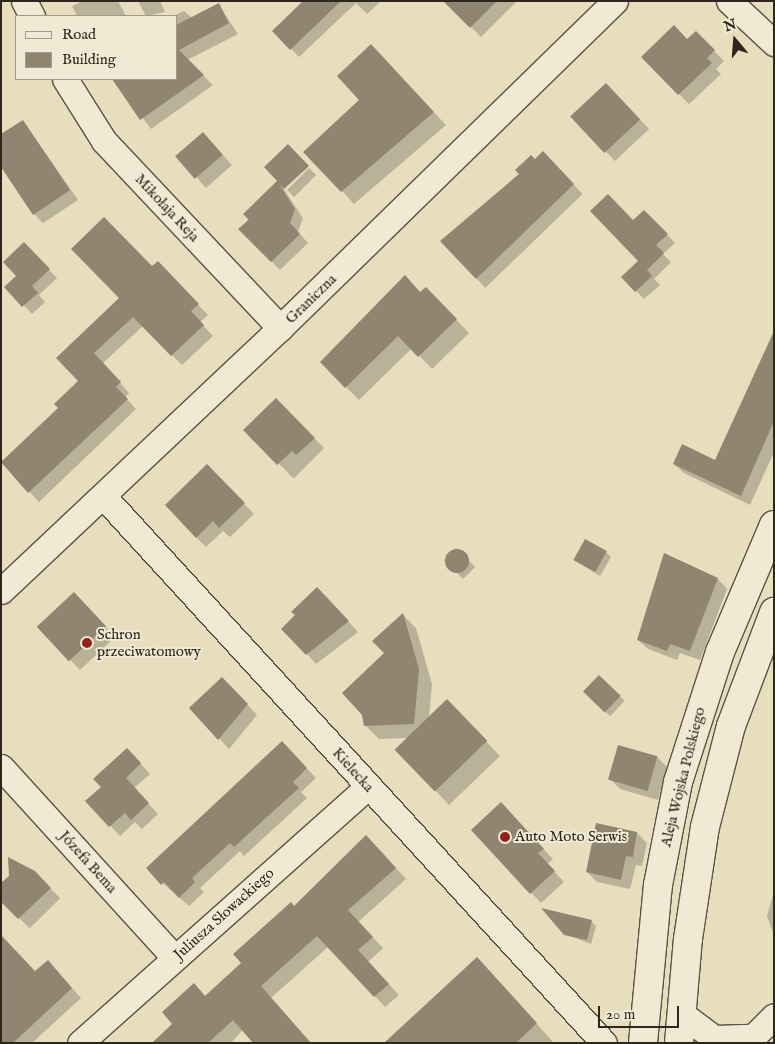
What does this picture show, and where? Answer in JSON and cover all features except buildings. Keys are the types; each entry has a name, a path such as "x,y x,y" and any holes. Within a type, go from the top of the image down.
{"main road":[{"name":"Aleja Wojska Polskiego","path":"643,1043 658,885 678,782 710,677 774,525"},
{"path":"680,1043 705,827 731,726 774,612"}],"street":[{"path":"24,1 31,15"},
{"name":"Graniczna","path":"1,591 104,497 280,328 615,1"},
{"path":"729,1 774,43"},
{"name":"Mikołaja Reja","path":"66,80 104,141 280,328"},
{"name":"Kielecka","path":"104,497 604,1043"},
{"name":"Józefa Bema","path":"1,767 175,958"},
{"name":"Juliusza Słowackiego","path":"80,1043 368,786"},
{"path":"682,1014 714,1038 749,1040 774,1016"}],"place":[{"name":"Schron przeciwatomowy","path":"87,643"},
{"name":"Auto Moto Serwis","path":"505,837"}]}
